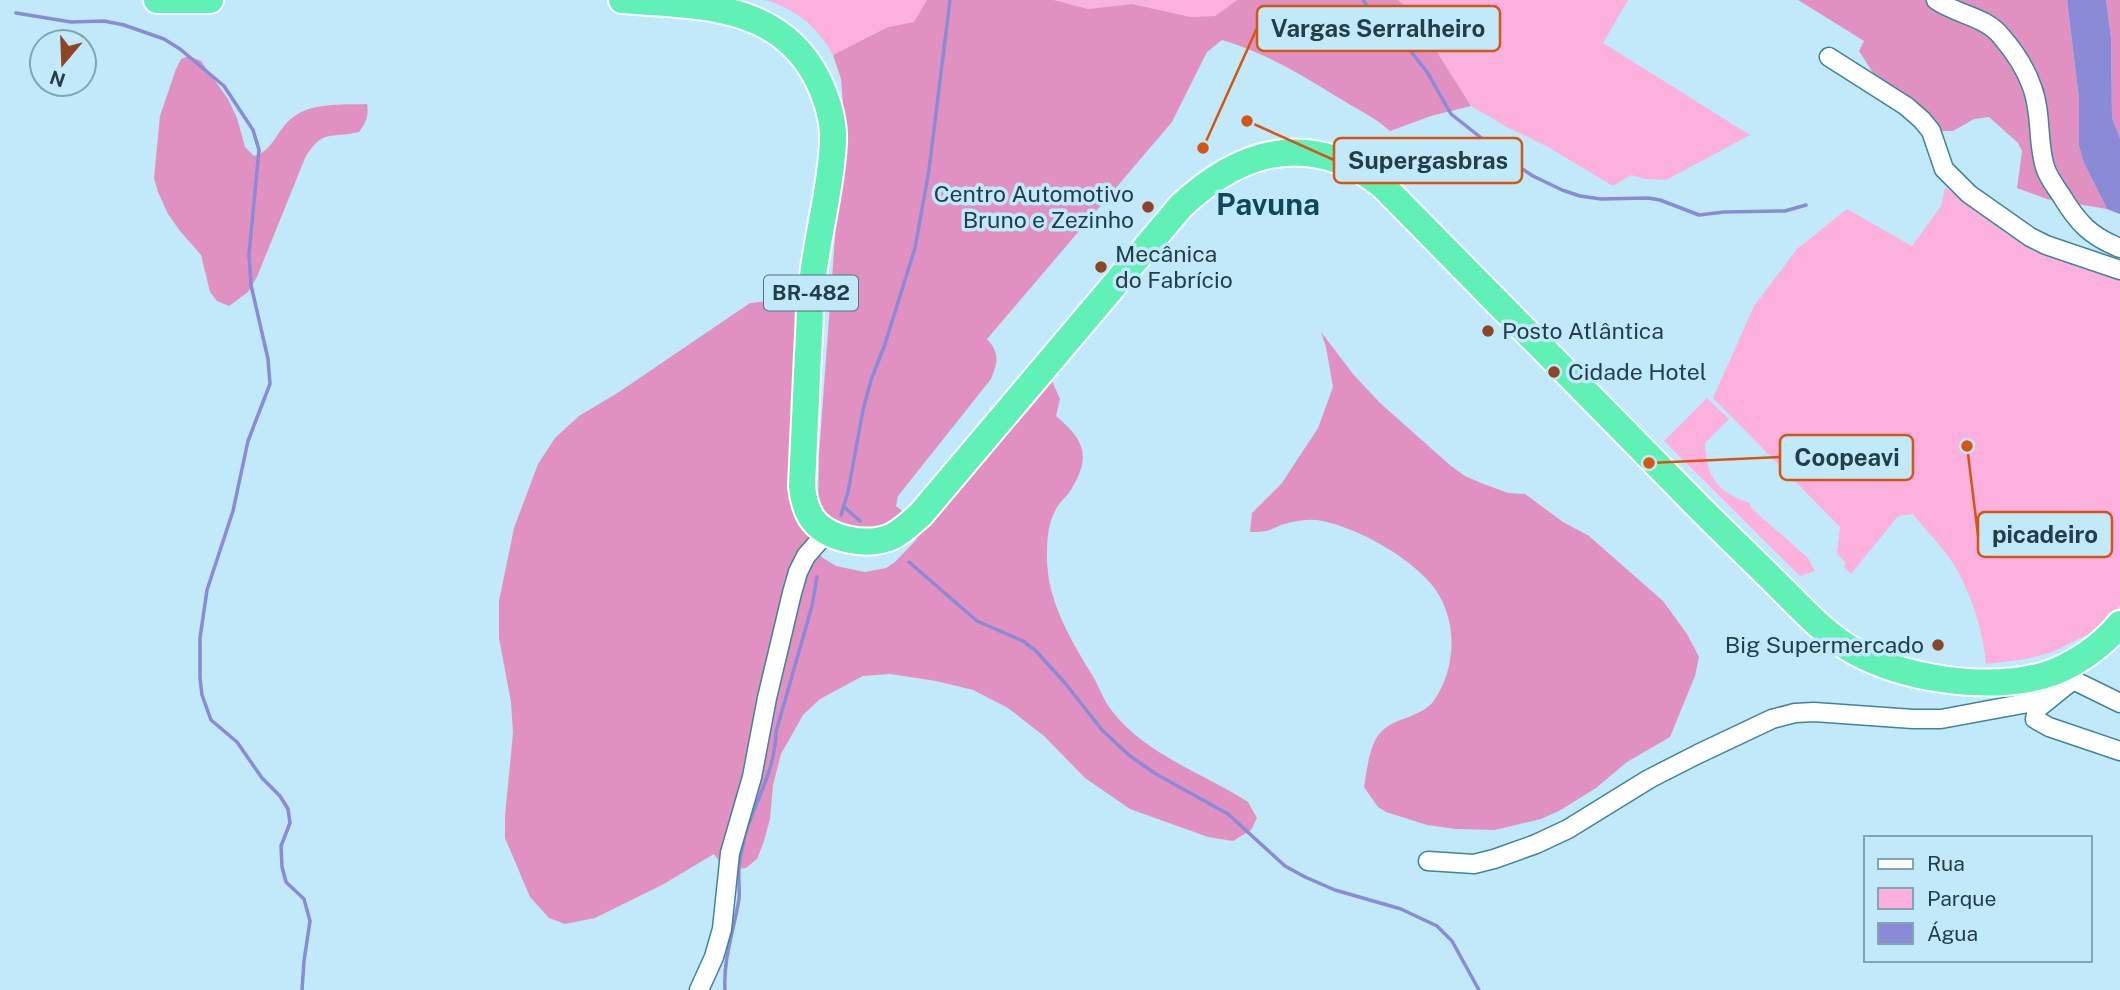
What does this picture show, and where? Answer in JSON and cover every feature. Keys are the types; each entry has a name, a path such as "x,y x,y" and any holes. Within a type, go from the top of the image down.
{"highway":[{"path":"158,0 210,0"},
{"name":"BR-482","path":"622,0 703,7 741,14 768,26 797,49 815,74 824,93 833,138 812,285 802,486 804,503 813,520 827,532"},
{"path":"827,532 852,540 871,542 890,538 902,531 921,514 1181,206 1216,176 1243,162 1269,155 1297,152 1329,156 1357,168 1382,185 1710,518 1821,627 1850,649 1879,664 1914,674 1950,681 2008,682 2066,674 2120,624"}],"street":[{"path":"1936,0 1957,12 1980,19 2002,37 2021,63 2032,87 2038,107 2045,166 2050,178 2083,227 2097,238 2120,248"},
{"path":"1829,57 1906,106 1922,120 1931,131 1944,169 1969,194 2046,245 2120,270"},
{"path":"699,990 714,957 722,929 730,853 752,777 767,698 792,593 806,556 827,532"},
{"path":"2120,703 2066,674 2035,714 2038,723 2120,751"},
{"path":"1428,861 1474,864 1536,844 1568,829 1650,779 1698,754 1772,719 1795,713 1941,719 2049,699"}],"green space":[{"path":"765,0 927,0 915,22 888,27 833,55 820,35 805,20 786,8"},
{"path":"1054,0 1237,0 1215,16 1191,17 1132,4 1088,9"},
{"path":"1398,0 1628,0 1603,43 1750,135 1666,180 1631,175 1613,186 1471,106 1423,30"},
{"path":"1945,187 2009,234 2052,255 2120,277 2120,606 2095,631 2052,652 2026,659 1986,664 1980,627 1963,581 1948,556 1913,514 1898,516 1851,574 1844,567 1846,563 1837,554 1840,527 1713,398 1754,306 1797,249 1847,209 1912,246 1941,206"},
{"path":"1707,398 1729,419 1705,443 1711,474 1729,494 1750,503 1750,507 1808,558 1815,571 1800,576 1664,441"}],"shaded area":[{"path":"927,0 1054,0 1088,9 1132,4 1191,17 1215,16 1237,0 1398,0 1423,30 1471,106 1431,116 1390,131 1285,66 1222,40 1207,52 1172,122 987,339 996,358 991,379 898,496 896,506 906,514 874,542 818,516 819,454 844,116 841,79 833,55 888,27 914,22"},
{"path":"1798,0 2067,0 2079,99 2079,146 2084,163 2107,209 2047,199 2017,188 2022,151 2018,143 1989,117 1974,119 1953,131 1936,131 1889,98 1859,51 1864,41"},
{"path":"2106,0 2120,0 2120,138 2112,118 2111,37"},
{"path":"189,56 201,61 228,99 237,118 245,147 254,156 266,150 287,123 300,113 328,105 367,104 366,119 359,132 322,138 311,149 257,277 248,292 229,306 217,301 210,292 201,255 168,214 154,178 160,116 176,69 181,59"},
{"path":"806,297 802,525 815,550 836,566 865,572 886,568 895,562 916,540 939,498 1049,374 1060,399 1056,416 1073,432 1082,448 1083,457 1078,476 1053,514 1048,538 1048,572 1062,620 1112,711 1141,740 1248,802 1257,818 1251,830 1233,841 1208,837 1130,809 1085,778 1044,736 1008,708 973,690 890,674 863,676 820,699 803,715 781,754 763,844 757,859 746,868 725,870 714,854 662,885 595,918 565,924 549,918 530,897 505,838 513,733 511,702 499,638 499,601 514,528 538,464 555,438 579,416 750,303"},
{"path":"1321,332 1353,374 1379,402 1451,466 1481,483 1508,493 1525,494 1563,522 1589,536 1663,601 1687,634 1699,657 1695,676 1670,737 1627,762 1596,788 1559,811 1541,819 1495,830 1456,829 1427,825 1386,812 1378,807 1364,787 1371,751 1381,732 1427,708 1433,702 1447,672 1452,642 1447,612 1432,585 1410,564 1382,545 1352,530 1323,521 1302,520 1266,531 1250,532 1252,513 1282,483 1318,428 1333,387"}],"water":[{"path":"2067,0 2106,0 2111,37 2112,118 2120,138 2120,214 2107,209 2084,163 2079,146 2079,99"}],"waterway":[{"path":"841,515 871,380 915,248 929,170 950,0"},
{"path":"1363,0 1427,72 1451,114 1513,163 1562,190 1601,199 1660,200 1699,215 1785,211 1806,205"},
{"path":"16,13 71,22 104,21 164,39 224,86 253,130 259,150 249,254 251,285 268,359 270,384 248,441 233,511 207,590 200,638 200,678 202,695 211,720 237,742 288,809 290,823 281,846 282,867 286,882 304,899 310,921 302,990"},
{"path":"844,507 860,521"},
{"path":"909,562 977,621 1023,641 1036,651 1102,730 1130,756 1156,774 1228,814 1285,866 1335,890 1401,909 1437,926 1452,941 1479,990"},
{"path":"725,990 729,944 739,899 739,867 745,835 772,759 776,732 812,606 817,577"}],"place":[{"name":"Supergasbras","path":"1247,121"},
{"name":"Vargas Serralheiro","path":"1203,148"},
{"name":"Centro Automotivo Bruno e Zezinho","path":"1148,207"},
{"name":"Mecânica do Fabrício","path":"1101,267"},
{"name":"Posto Atlântica","path":"1488,331"},
{"name":"Cidade Hotel","path":"1554,372"},
{"name":"picadeiro","path":"1967,446"},
{"name":"Coopeavi","path":"1649,463"},
{"name":"Big Supermercado","path":"1938,645"}],"district":[{"name":"Pavuna","path":"1268,205"}]}
